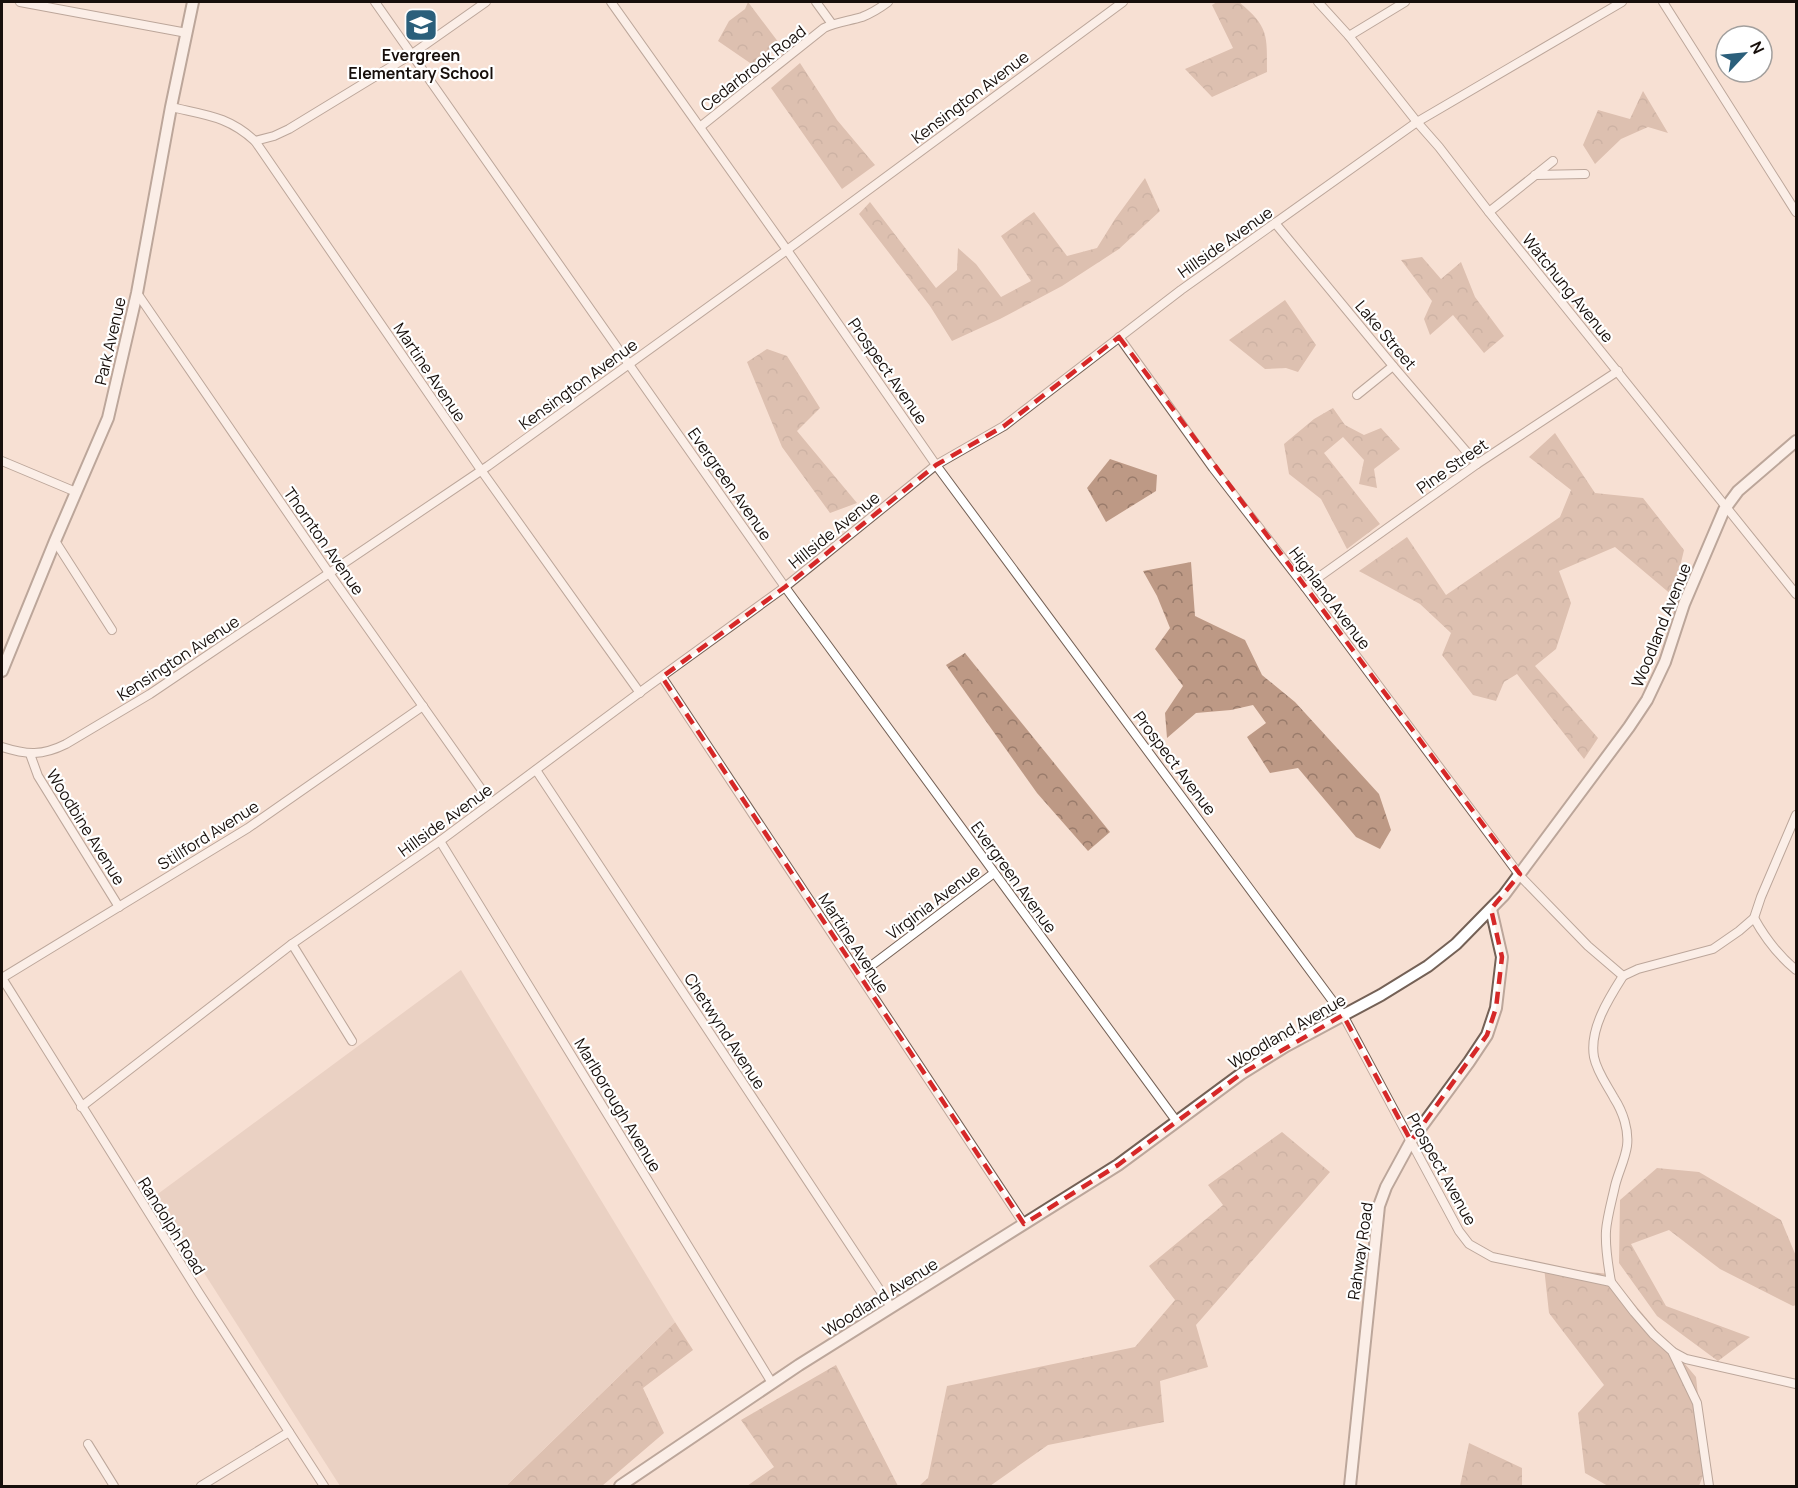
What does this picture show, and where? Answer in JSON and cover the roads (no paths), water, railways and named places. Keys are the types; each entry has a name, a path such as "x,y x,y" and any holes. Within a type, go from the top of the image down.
{"street":[{"path":"20,2 187,33"},
{"name":"Park Avenue","path":"2,671 108,418 137,293 193,2"},
{"name":"Evergreen Avenue","path":"375,2 785,587 1177,1122"},
{"path":"255,141 289,129 412,54 486,2"},
{"name":"Prospect Avenue","path":"611,2 936,465 1343,1015 1458,1231 1469,1244 1492,1257 1611,1282"},
{"path":"816,2 832,24"},
{"name":"Cedarbrook Road","path":"700,127 824,28 866,15 888,2"},
{"name":"Kensington Avenue","path":"30,754 43,753 66,744 150,694 481,470 787,250 1123,2"},
{"name":"Watchung Avenue","path":"1318,2 1349,36 1439,147 1725,507 1797,594"},
{"path":"1349,36 1406,2"},
{"name":"Hillside Avenue","path":"81,1107 292,944 440,841 785,587 936,465 1004,426 1181,290 1417,122 1622,2"},
{"path":"1663,2 1797,212"},
{"name":"Martine Avenue","path":"171,107 233,123 255,141 481,470 640,693"},
{"path":"1489,212 1553,160"},
{"path":"1535,175 1585,174"},
{"name":"Lake Street","path":"1275,223 1477,464"},
{"name":"Thornton Avenue","path":"137,293 329,573 491,803"},
{"name":"Highland Avenue","path":"1119,336 1213,468 1520,874 1587,946 1623,976"},
{"path":"1357,395 1394,366"},
{"name":"Pine Street","path":"1305,587 1477,464 1618,371"},
{"name":"Woodland Avenue","path":"620,1486 772,1383 1118,1165 1241,1074 1428,966 1456,944 1504,895 1647,700 1665,662 1684,604 1725,507 1738,491 1797,441"},
{"path":"2,461 76,492"},
{"path":"55,541 112,630"},
{"name":"Martine Avenue","path":"662,677 1024,1224"},
{"name":"Stillford Avenue","path":"2,978 248,828 423,706"},
{"path":"2,747 30,754"},
{"name":"Woodbine Avenue","path":"30,754 38,776 119,907"},
{"name":"Chetwynd Avenue","path":"536,770 891,1307"},
{"path":"1797,815 1754,918 1739,932 1713,949 1638,969 1623,976 1609,998 1598,1024 1594,1042 1594,1057 1601,1076 1621,1110 1626,1126 1627,1145 1615,1185 1606,1229 1606,1253 1611,1282 1634,1312 1672,1351 1686,1359 1797,1384"},
{"name":"Marlborough Avenue","path":"440,841 772,1383"},
{"name":"Virginia Avenue","path":"859,975 994,873"},
{"name":"Rahway Road","path":"1350,1486 1379,1206 1386,1187 1411,1141 1487,1035 1496,1008 1502,957 1491,909"},
{"path":"1754,918 1778,954 1797,970"},
{"path":"292,944 352,1041"},
{"name":"Randolph Road","path":"2,978 81,1107 324,1486"},
{"path":"1672,1351 1697,1403 1709,1486"},
{"path":"201,1486 289,1431"},
{"path":"88,1444 114,1486"}],"place":[{"name":"Evergreen Elementary School","path":"421,25"}]}
